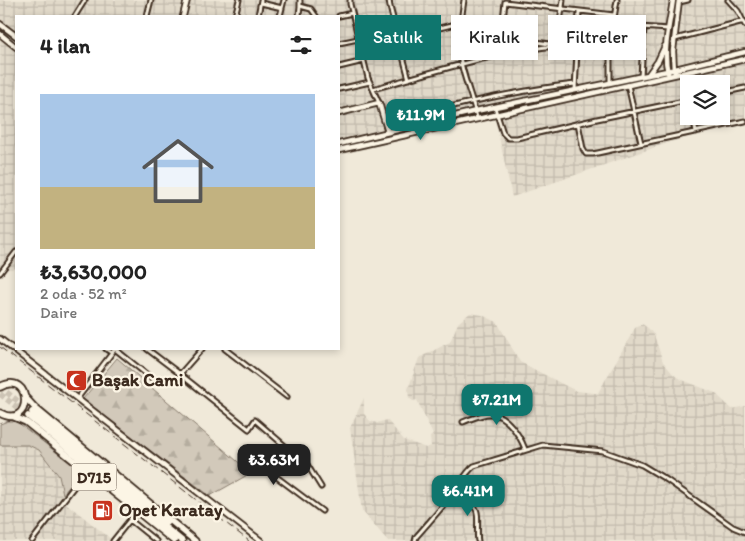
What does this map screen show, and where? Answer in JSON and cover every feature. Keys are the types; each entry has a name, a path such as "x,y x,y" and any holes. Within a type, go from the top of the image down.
{"highway":[{"path":"0,380 3,386 11,384 20,388 25,397 43,414 195,541"},
{"path":"0,413 10,416 17,414 24,407 25,397"},
{"name":"D715","path":"182,541 30,414 190,541"},
{"name":"D715","path":"10,416 26,422 174,541"}],"street":[{"path":"76,15 85,0"},
{"path":"147,15 151,0"},
{"path":"181,0 187,1 183,15"},
{"path":"235,15 238,0"},
{"path":"280,15 284,0"},
{"path":"299,15 300,0"},
{"path":"350,0 355,26"},
{"path":"390,0 392,15"},
{"path":"461,15 464,0"},
{"path":"561,15 563,0"},
{"path":"504,15 506,1 579,12 614,15 617,0"},
{"path":"668,74 665,63 672,0"},
{"path":"675,72 672,62 679,1 688,0"},
{"path":"675,39 745,23 728,0"},
{"path":"258,15 261,1 282,8"},
{"path":"300,6 311,9 315,15"},
{"path":"340,16 352,13"},
{"path":"0,24 15,35"},
{"path":"646,27 669,29"},
{"path":"0,34 15,45"},
{"path":"340,43 355,40"},
{"path":"648,75 667,43"},
{"path":"340,150 628,85 745,52"},
{"path":"675,72 745,59"},
{"path":"404,60 409,78"},
{"path":"461,60 477,118"},
{"path":"373,89 478,60"},
{"path":"575,90 576,60"},
{"path":"610,60 610,83"},
{"path":"641,76 642,60"},
{"path":"340,67 364,61 388,132"},
{"path":"340,144 476,111 641,76 668,74"},
{"path":"340,89 370,82"},
{"path":"385,123 473,101 544,87 575,84"},
{"path":"628,85 641,144"},
{"path":"730,91 745,88"},
{"path":"495,108 503,133 508,138 517,138 680,102"},
{"path":"340,113 379,104"},
{"path":"578,123 583,149 586,154 593,154 745,121"},
{"path":"695,125 696,132"},
{"path":"0,273 15,253"},
{"path":"0,339 261,541"},
{"path":"20,355 23,350"},
{"path":"108,350 112,353"},
{"path":"78,399 114,350"},
{"path":"116,350 150,377"},
{"path":"148,350 249,429 255,420 308,466 321,486"},
{"path":"180,374 201,350"},
{"path":"226,350 287,398"},
{"path":"463,422 490,414 496,415 505,420 512,428 525,450"},
{"path":"0,419 10,416"},
{"path":"414,541 453,494 463,477 474,466 543,445 602,451 642,464 733,527 745,532"},
{"path":"285,447 270,472 322,512"},
{"path":"32,541 86,471"},
{"path":"453,494 475,507 477,512 478,541"},
{"path":"113,541 137,511"},
{"path":"130,520 156,541"}],"shaded area":[{"path":"0,0 745,0 745,122 670,142 512,197 495,118 340,155 340,15 15,15 15,269 0,269"},
{"path":"470,313 482,315 497,322 520,362 577,391 594,393 598,393 635,328 642,324 654,335 663,362 674,375 715,393 732,409 745,406 745,541 388,541 362,511 350,428 364,398 364,414 370,421 377,423 387,420 404,440 426,448 431,446 430,437 433,435 417,400 413,401 409,398 408,389 419,358 450,342 458,323"},
{"path":"0,445 27,445 39,450 59,477 62,493 67,504 111,539 109,541 0,541"}],"green space":[{"path":"117,358 251,473 210,496 83,399"},
{"path":"15,421 20,424 79,470 79,475 63,494 59,476 39,450 28,445 0,445 0,424"}],"tunnel":[{"path":"0,387 32,412"},
{"path":"0,394 28,416"}],"railway":[{"path":"0,347 249,541"}],"place":[{"name":"Başak Cami","path":"76,380"},
{"name":"Opet Karatay","path":"103,510"}]}
